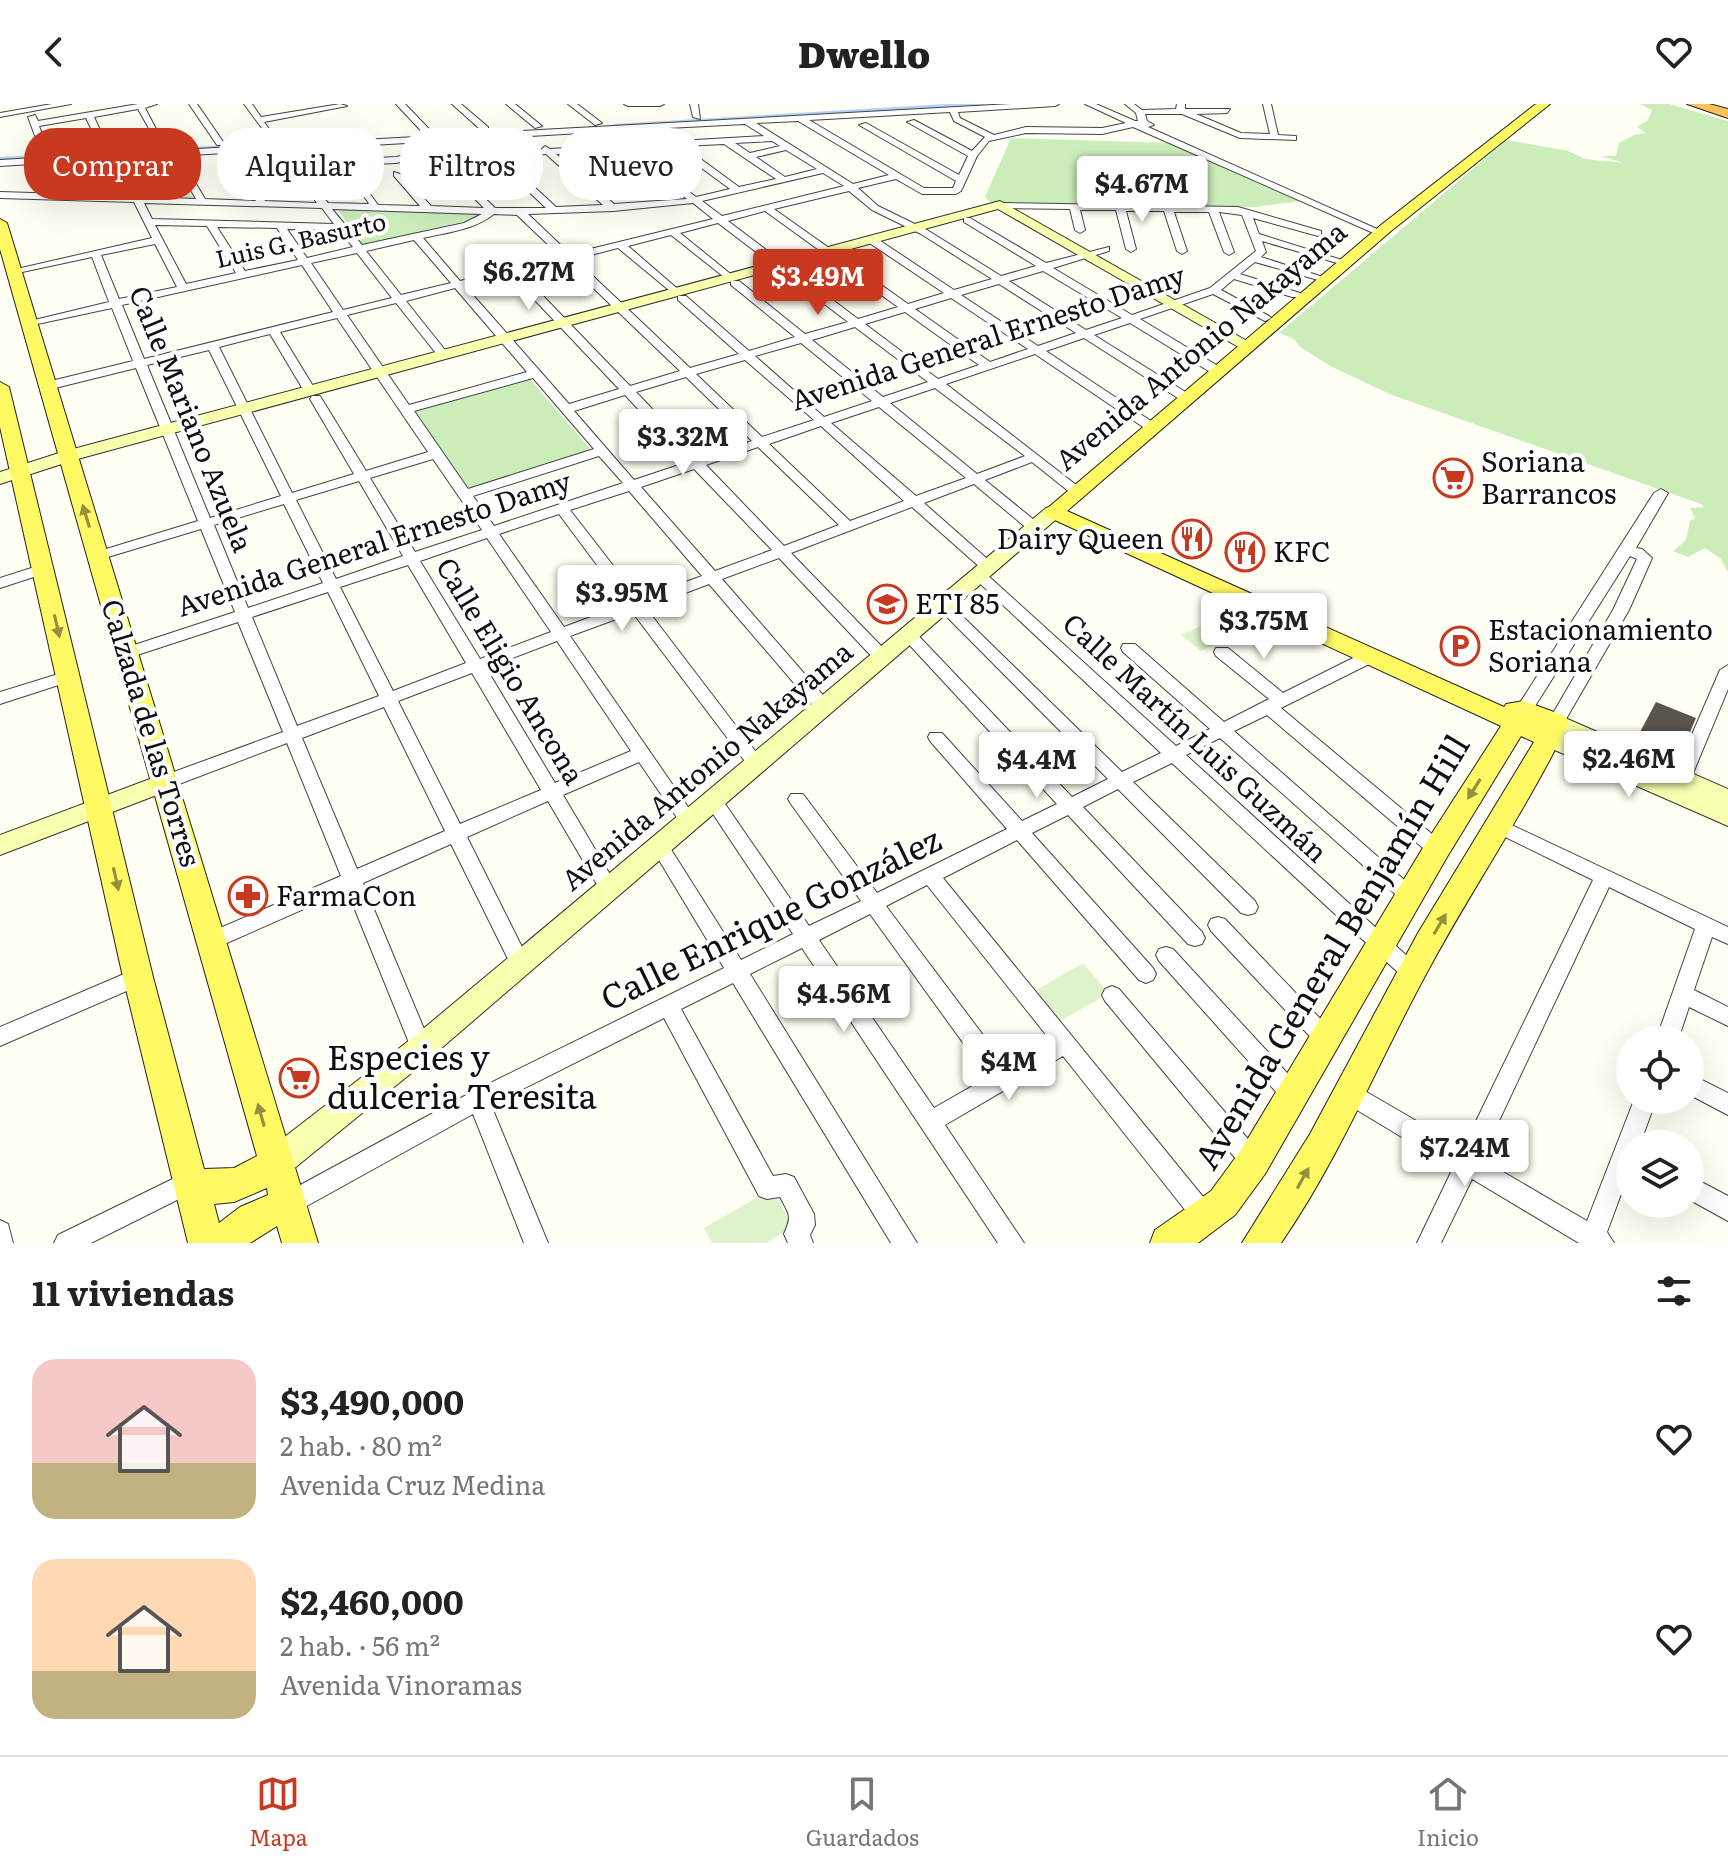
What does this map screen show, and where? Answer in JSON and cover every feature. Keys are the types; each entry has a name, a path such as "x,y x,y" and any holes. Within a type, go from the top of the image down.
{"highway":[{"path":"1694,104 1727,108"},
{"path":"1706,104 1727,108"}],"main road":[{"name":"Avenida Antonio Nakayama","path":"1044,520 1384,230 1544,104"},
{"name":"Calzada de las Torres","path":"0,223 300,1243"},
{"name":"Calzada de las Torres","path":"1,393 138,977 206,1243"},
{"path":"1044,520 1552,730 1499,826 1411,972 1350,1094 1283,1212 1260,1243"},
{"name":"Avenida General Benjamín Hill","path":"1168,1243 1223,1203 1253,1162 1437,849 1509,714"},
{"path":"189,1182 208,1188 224,1188 247,1182 275,1164"},
{"path":"222,1243 252,1219 288,1204"}],"street":[{"path":"0,115 28,107 67,104"},
{"path":"35,124 153,104"},
{"path":"193,104 217,137"},
{"path":"249,105 265,104"},
{"path":"400,104 423,128"},
{"path":"456,104 484,128"},
{"path":"510,104 538,126"},
{"path":"572,104 601,127"},
{"path":"628,104 660,104"},
{"path":"694,104 697,117"},
{"path":"543,133 697,117 928,104"},
{"path":"821,128 911,122 955,114 1055,104"},
{"path":"1089,104 1139,119 1384,230"},
{"path":"1129,104 1139,119 1155,133 1384,230"},
{"path":"1267,104 1275,138"},
{"path":"249,105 265,128"},
{"path":"140,106 153,128"},
{"path":"259,120 343,106"},
{"path":"28,107 36,128"},
{"path":"1180,107 1232,133 1293,138"},
{"path":"1102,131 1180,107 1226,108 1232,133"},
{"path":"503,128 748,122 812,111 1051,116 1083,131"},
{"path":"812,111 821,128 897,176 930,192 956,191 981,142 992,137 1026,130 1155,133"},
{"path":"812,111 821,128"},
{"path":"955,114 992,137"},
{"path":"89,115 95,128"},
{"path":"748,122 851,187 875,208 920,230 1188,399"},
{"path":"911,122 973,155"},
{"path":"863,125 962,180"},
{"path":"702,142 774,138"},
{"path":"726,141 784,180"},
{"path":"748,156 787,147"},
{"path":"543,148 559,161"},
{"path":"543,153 559,151"},
{"path":"0,154 24,153"},
{"path":"385,160 400,157"},
{"path":"385,160 400,177"},
{"path":"0,163 24,162"},
{"path":"702,164 739,191"},
{"path":"170,200 520,212 613,208 694,201 825,170"},
{"path":"47,386 897,176"},
{"path":"0,195 24,196"},
{"path":"138,200 183,288"},
{"path":"320,200 443,355"},
{"path":"371,200 374,207"},
{"path":"420,200 428,209"},
{"path":"481,200 492,211"},
{"path":"543,200 554,210"},
{"path":"604,200 613,208"},
{"path":"694,201 1077,491"},
{"path":"920,230 967,220 1008,206"},
{"path":"1008,206 1087,255 1248,346"},
{"path":"20,475 1008,206 1213,209 1242,212 1318,233"},
{"path":"1074,206 1080,230"},
{"path":"765,207 988,366"},
{"path":"1120,207 1131,249"},
{"path":"1168,208 1182,251"},
{"path":"1213,209 1229,252"},
{"name":"Luis G. Basurto","path":"28,323 479,221 492,211"},
{"path":"520,212 849,527"},
{"path":"1242,212 1261,252 1255,259 1318,277"},
{"path":"967,220 1219,372"},
{"path":"149,222 342,227"},
{"path":"211,225 242,275"},
{"path":"280,226 688,820"},
{"path":"671,230 976,480 1044,520"},
{"path":"416,236 823,706"},
{"path":"1255,236 1337,260"},
{"path":"13,271 158,240"},
{"path":"875,242 1153,428"},
{"name":"Calle Martín Luis Guzmán","path":"620,244 916,503 1174,754 1411,972"},
{"path":"566,409 1105,249"},
{"name":"Calle Mariano Azuela","path":"95,253 421,1048"},
{"name":"Avenida General Ernesto Damy","path":"128,653 1175,304 1214,290 1255,259"},
{"path":"512,270 882,657"},
{"path":"1233,275 1296,295"},
{"path":"1214,290 1265,318"},
{"name":"Calle Eligio Ancona","path":"273,330 364,475 609,888"},
{"path":"381,376 443,355 507,342"},
{"path":"212,345 520,963"},
{"path":"405,410 534,374"},
{"path":"463,495 602,451"},
{"path":"98,556 435,454"},
{"path":"0,845 1034,457"},
{"name":"Avenida General Benjamín Hill","path":"1509,714 1626,552 1661,493"},
{"path":"563,510 756,764"},
{"name":"Avenida Antonio Nakayama","path":"275,1164 421,1048 1044,520"},
{"path":"1552,730 1621,610 1645,558 1637,552 1626,552"},
{"path":"0,583 44,569"},
{"path":"943,605 1248,907"},
{"path":"908,634 1195,938"},
{"path":"1129,648 1410,896"},
{"path":"1222,652 1275,704 1437,849"},
{"name":"Calle Enrique González","path":"288,1204 478,1100 1371,656"},
{"path":"1682,778 1728,670"},
{"path":"0,698 68,676"},
{"path":"1552,730 1682,778 1728,799"},
{"path":"1552,730 1728,817"},
{"path":"936,737 1146,974"},
{"path":"213,940 642,753"},
{"path":"797,799 990,1062"},
{"path":"713,800 1012,1243"},
{"path":"1499,826 1728,936"},
{"path":"659,845 905,1243"},
{"path":"930,875 1205,1217"},
{"path":"1429,1243 1604,877"},
{"path":"1218,925 1325,1038"},
{"path":"1672,1026 1706,926"},
{"path":"1166,955 1292,1094"},
{"path":"0,1037 138,977"},
{"path":"1683,994 1728,1017"},
{"path":"1112,995 1253,1162"},
{"path":"668,1006 767,1188 786,1185 797,1204 804,1220 796,1234 801,1243"},
{"path":"930,1122 1066,1043"},
{"path":"1704,1092 1728,1105"},
{"path":"1350,1094 1468,1162 1595,1241 1616,1184"},
{"path":"478,1100 536,1243"},
{"path":"66,1243 189,1182"},
{"path":"1704,1195 1728,1209"},
{"path":"0,1232 1,1243"}],"green space":[{"path":"1639,104 1669,104 1728,121 1728,572 1720,558 1705,548 1688,557 1673,551 1686,540 1690,521 1695,518 1690,508 1704,507 1701,504 1392,395 1332,367 1300,347 1294,339 1279,333 1507,140 1568,151 1585,159 1624,163 1601,156 1616,156 1619,143 1646,133 1637,127 1648,120 1652,110"},
{"path":"1011,138 1172,143 1302,201 1254,207 990,202 985,197"},
{"path":"337,208 483,214 470,220 362,245"},
{"path":"529,378 592,451 466,491 411,412"},
{"path":"1221,617 1241,632 1201,651 1181,635"},
{"path":"1083,963 1109,993 1055,1024 1031,993"},
{"path":"772,1189 793,1227 766,1243 712,1243 704,1228"}],"building":[{"name":"KFC","path":"1237,539 1265,551 1252,565 1224,553"},
{"path":"1656,702 1696,718 1679,758 1626,735 1640,732"}],"waterway":[{"path":"615,126 981,104"},
{"path":"0,159 217,148"}],"place":[{"name":"Soriana Barrancos","path":"1453,478"},
{"name":"Dairy Queen","path":"1192,539"},
{"name":"KFC","path":"1245,552"},
{"name":"ETI 85","path":"887,604"},
{"name":"Estacionamiento Soriana","path":"1460,646"},
{"name":"FarmaCon","path":"248,896"},
{"name":"Especies y dulceria Teresita","path":"299,1078"}]}
